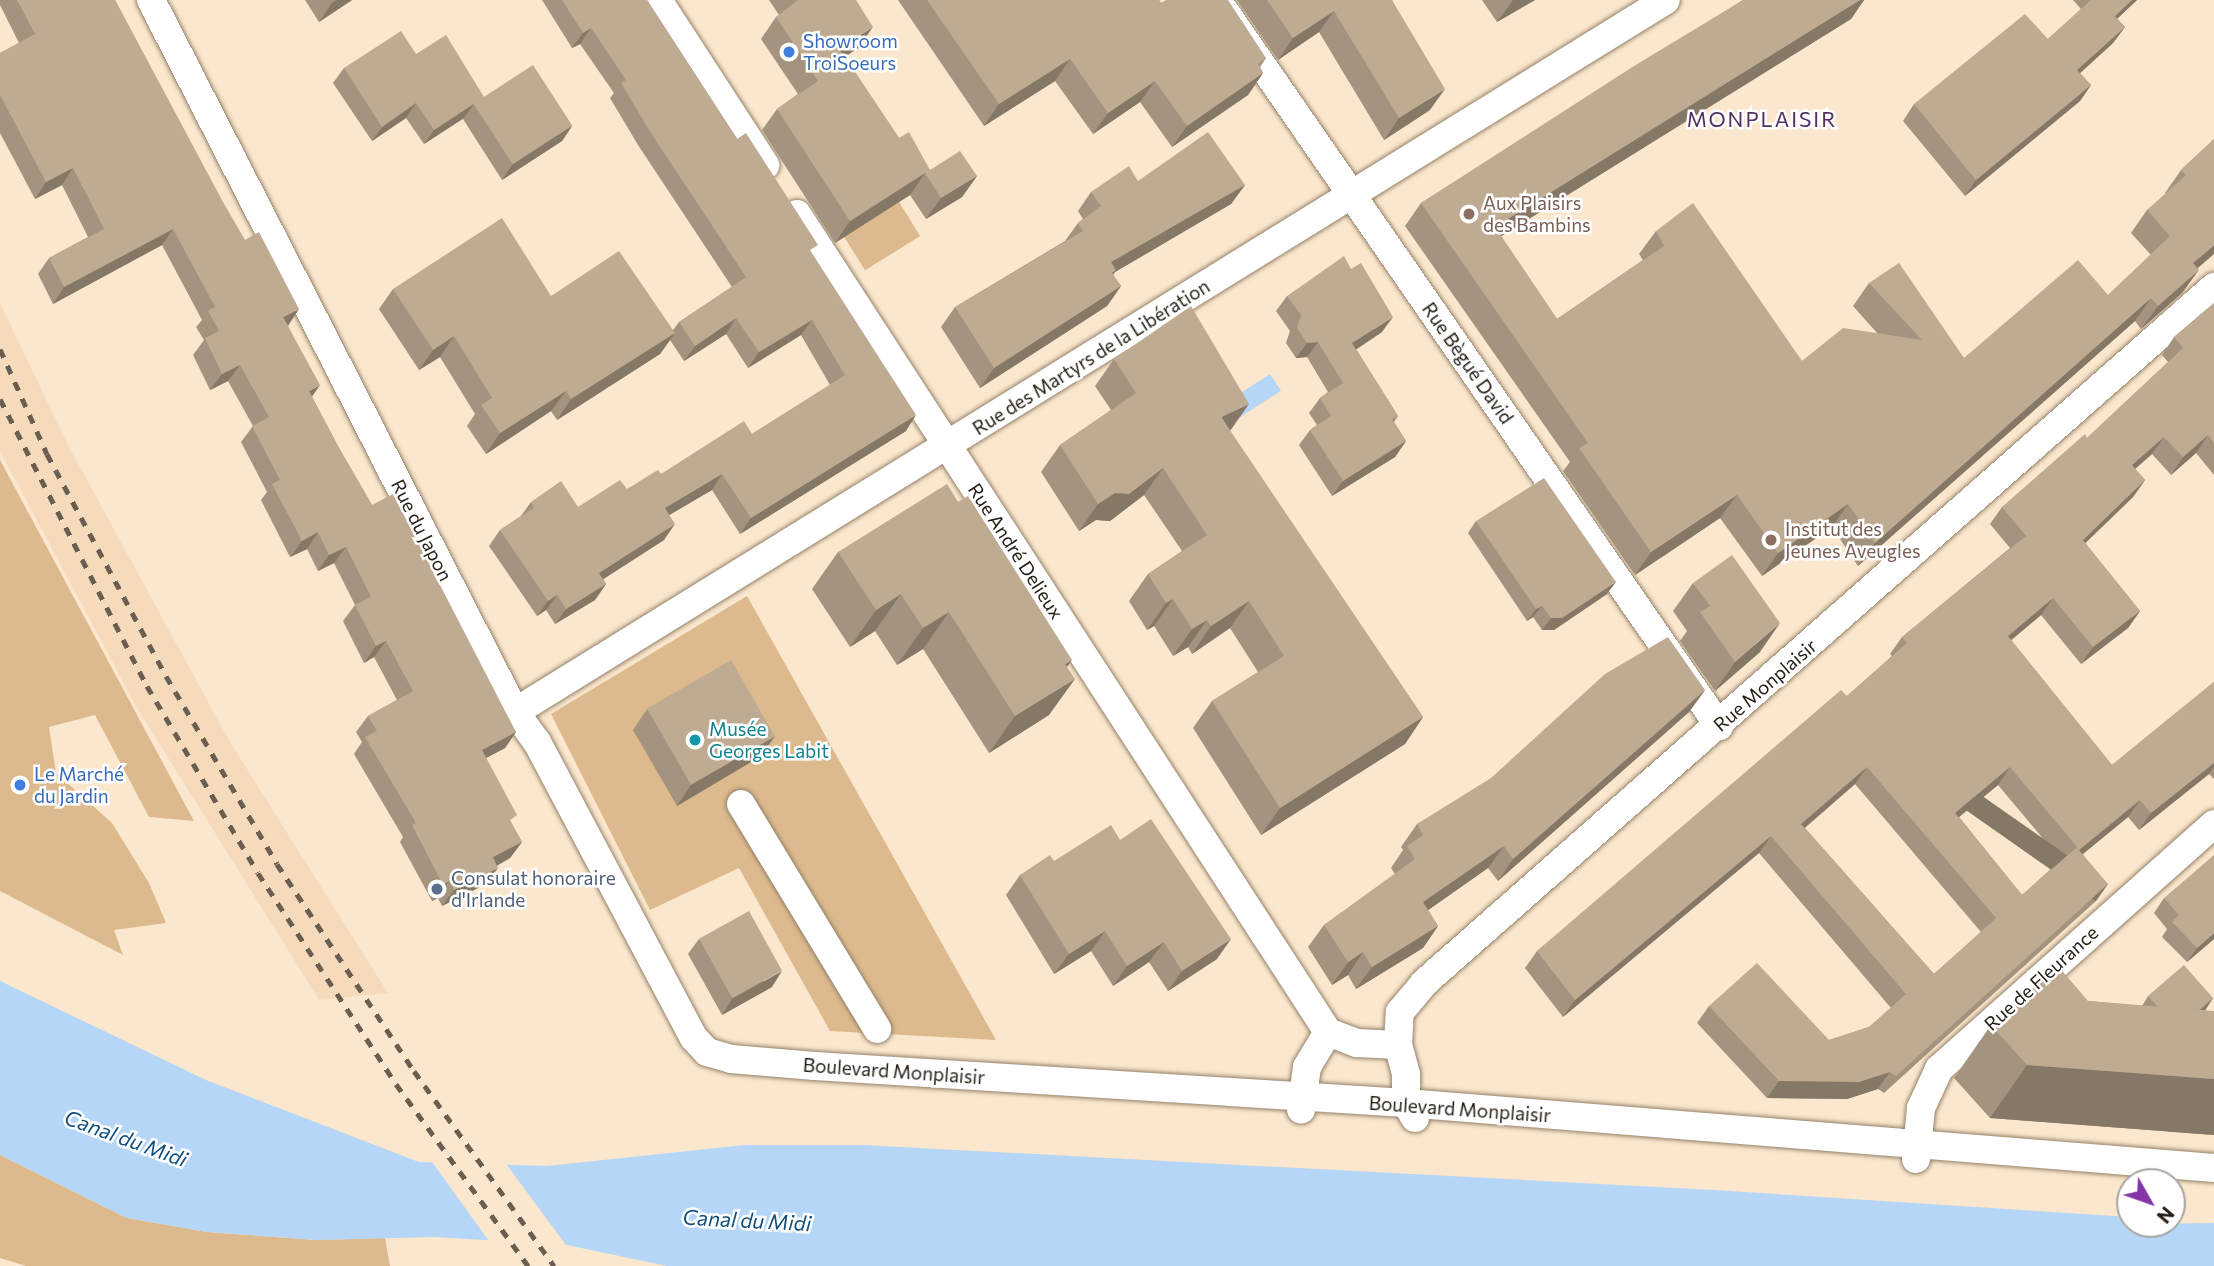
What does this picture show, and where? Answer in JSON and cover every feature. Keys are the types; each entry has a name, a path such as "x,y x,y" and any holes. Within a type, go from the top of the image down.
{"street":[{"name":"Rue du Japon","path":"151,0 515,712 537,742 694,1038 707,1052"},
{"name":"Rue André Delieux","path":"658,0 1328,1032"},
{"name":"Rue Bègué David","path":"1217,0 1719,726"},
{"name":"Rue des Martyrs de la Libération","path":"515,712 1666,0"},
{"name":"Rue Monplaisir","path":"1410,1110 1406,1074 1398,1045 1400,1012 1424,983 2214,288"},
{"path":"741,804 877,1029"},
{"name":"Rue de Fleurance","path":"1916,1153 1921,1108 1939,1069 2214,824"},
{"path":"1301,1104 1307,1067 1328,1032 1357,1043 1398,1045"},
{"name":"Boulevard Monplaisir","path":"707,1052 731,1059 1301,1104 1410,1110 1916,1153 2214,1168"}],"shaded area":[{"path":"899,202 920,236 865,270 844,236"},
{"path":"0,303 68,445 230,742 388,993 319,1000 136,706 0,451"},
{"path":"0,460 194,821 149,817 95,715 49,727 56,773 112,823 149,883 166,923 114,930 123,955 0,891"},
{"path":"747,596 996,1040 830,1031 739,868 650,910 551,714"},
{"path":"0,1155 127,1218 207,1232 317,1240 385,1238 390,1266 26,1266 0,1258"}],"water":[{"path":"1270,374 1281,391 1233,422 1222,405"},
{"name":"Canal du Midi","path":"0,981 206,1080 419,1162 547,1166 745,1145 863,1145 1714,1190 2116,1216 2116,1238 2186,1238 2186,1223 2214,1223 2214,1266 667,1266 567,1245 434,1237 317,1240 207,1232 127,1218 0,1155"}],"pier":[{"path":"430,1159 504,1161 569,1249 491,1244"}],"building":[{"path":"17,0 115,0 245,240 259,232 299,309 283,317 320,385 309,391 372,505 393,494 516,732 482,750 517,815 510,820 522,842 493,857 498,868 454,890 449,881 443,885 412,825 416,823 365,737 377,731 368,716 413,691 386,641 376,646 355,605 371,597 346,547 329,555 318,532 302,541 272,484 280,480 252,426 269,417 240,365 222,374 205,338 219,331 208,311 215,307 173,229 64,287 49,258 104,229 73,168 46,182 0,95 0,53 35,34"},
{"path":"562,0 647,0 737,139 746,133 818,245 810,250 916,415 751,518 722,474 665,508 675,524 599,573 606,584 566,609 557,595 548,601 500,530 534,508 531,502 561,481 578,507 620,480 627,489 658,470 661,474 744,421 752,434 845,375 812,320 759,352 736,318 695,346 679,322 746,277 649,130 621,83 626,80 591,28 583,33"},
{"path":"798,0 856,0 873,27 839,49 899,138 909,132 930,170 960,151 977,176 941,198 925,173 850,221 777,109 818,81 776,17"},
{"path":"927,0 1159,0 1161,3 1166,0 1228,0 1266,58 1258,64 1263,73 1187,126 1155,81 1108,113 1070,59 999,104"},
{"path":"1267,0 1392,0 1445,89 1399,118 1334,11 1293,38"},
{"path":"1743,0 1860,0 1495,227 1557,319 1664,246 1656,231 1693,203 1802,361 1843,328 1922,340 1869,283 1899,263 1964,358 2078,260 2108,295 2170,236 2147,210 2186,175 2181,170 2214,139 2214,245 2193,263 2199,270 2158,306 2151,298 1875,543 1848,504 1778,553 1737,495 1651,552 1579,448 1588,443 1421,203 1634,66"},
{"path":"2091,0 2100,0 2125,27 2077,70 2091,85 1976,180 1914,104 2025,14 2048,39"},
{"path":"2100,0 2132,0 2115,16"},
{"path":"401,31 416,54 446,35 484,97 434,130 416,103 382,127 344,68"},
{"path":"533,65 572,125 513,164 473,104"},
{"path":"1208,132 1245,185 1111,262 1116,270 1112,273 1121,286 994,368 955,307 1083,231 1078,223 1101,206 1091,192 1129,166 1138,181"},
{"path":"502,218 551,296 619,251 675,333 571,399 566,391 500,433 481,405 492,398 454,336 433,350 393,289"},
{"path":"1344,256 1351,269 1361,263 1393,317 1352,343 1398,416 1392,419 1406,441 1343,481 1310,430 1331,416 1320,398 1343,383 1318,342 1307,343 1297,328 1301,315 1287,296"},
{"path":"2214,303 2214,443 2208,435 2183,457 2164,437 2132,465 2145,480 2083,540 2140,611 2093,647 2053,598 2008,636 2112,765 2214,682 2214,763 2151,813 2140,800 2079,850 2108,884 1896,1076 1890,1072 1859,1082 1779,1081 1709,1006 1757,963 1829,1040 1869,1027 1906,994 1771,836 1575,1000 1537,951 1841,690 1847,696 1907,643 1902,637 2026,536 2002,507 2085,434 2087,438 2183,348 2174,337","holes":["1867,767 1996,918 1934,974 1801,824","2010,767 2077,847 2022,895 1955,813"]},
{"path":"1191,306 1249,404 1221,417 1423,717 1280,808 1212,701 1284,656 1249,601 1211,626 1207,620 1192,629 1173,599 1166,603 1148,574 1207,535 1163,468 1129,494 1115,493 1098,504 1060,445 1136,393 1114,359"},
{"path":"1544,478 1616,582 1562,618 1551,618 1542,606 1536,609 1476,521"},
{"path":"947,484 958,502 968,496 1072,660 1065,664 1075,679 1015,716 949,612 923,628 901,594 876,610 838,552"},
{"path":"1732,555 1780,623 1735,662 1700,612 1710,606 1693,583"},
{"path":"1668,637 1705,690 1513,859 1504,846 1423,902 1438,926 1372,967 1363,952 1348,962 1324,925 1415,859 1407,846 1423,835 1417,824 1491,778 1605,674"},
{"name":"Musée Georges Labit","path":"731,660 775,736 691,785 647,708"},
{"path":"1151,819 1231,939 1182,971 1164,942 1127,966 1105,931 1069,954 1020,875 1050,855 1054,861 1111,825 1120,840"},
{"path":"2214,855 2214,933 2197,948 2172,922 2179,915 2164,898"},
{"path":"749,911 782,970 732,998 699,939"},
{"path":"2184,965 2213,998 2200,1010 2158,1007 2148,996"},
{"path":"2058,966 2088,1001 2214,1011 2214,1079 2027,1065 1991,1025"}],"railway":[{"path":"0,349 47,454 166,676 277,864 414,1071 554,1266"},
{"path":"0,399 147,686 258,873 396,1084 528,1266"}],"place":[{"name":"Showroom TroiSoeurs","path":"789,52"},
{"name":"Aux Plaisirs des Bambins","path":"1469,214"},
{"name":"Institut des Jeunes Aveugles","path":"1771,540"},
{"name":"Musée Georges Labit","path":"695,740"},
{"name":"Le Marché du Jardin","path":"20,785"},
{"name":"Consulat honoraire d'Irlande","path":"437,889"}],"district":[{"name":"MONPLAISIR","path":"1762,119"}]}
